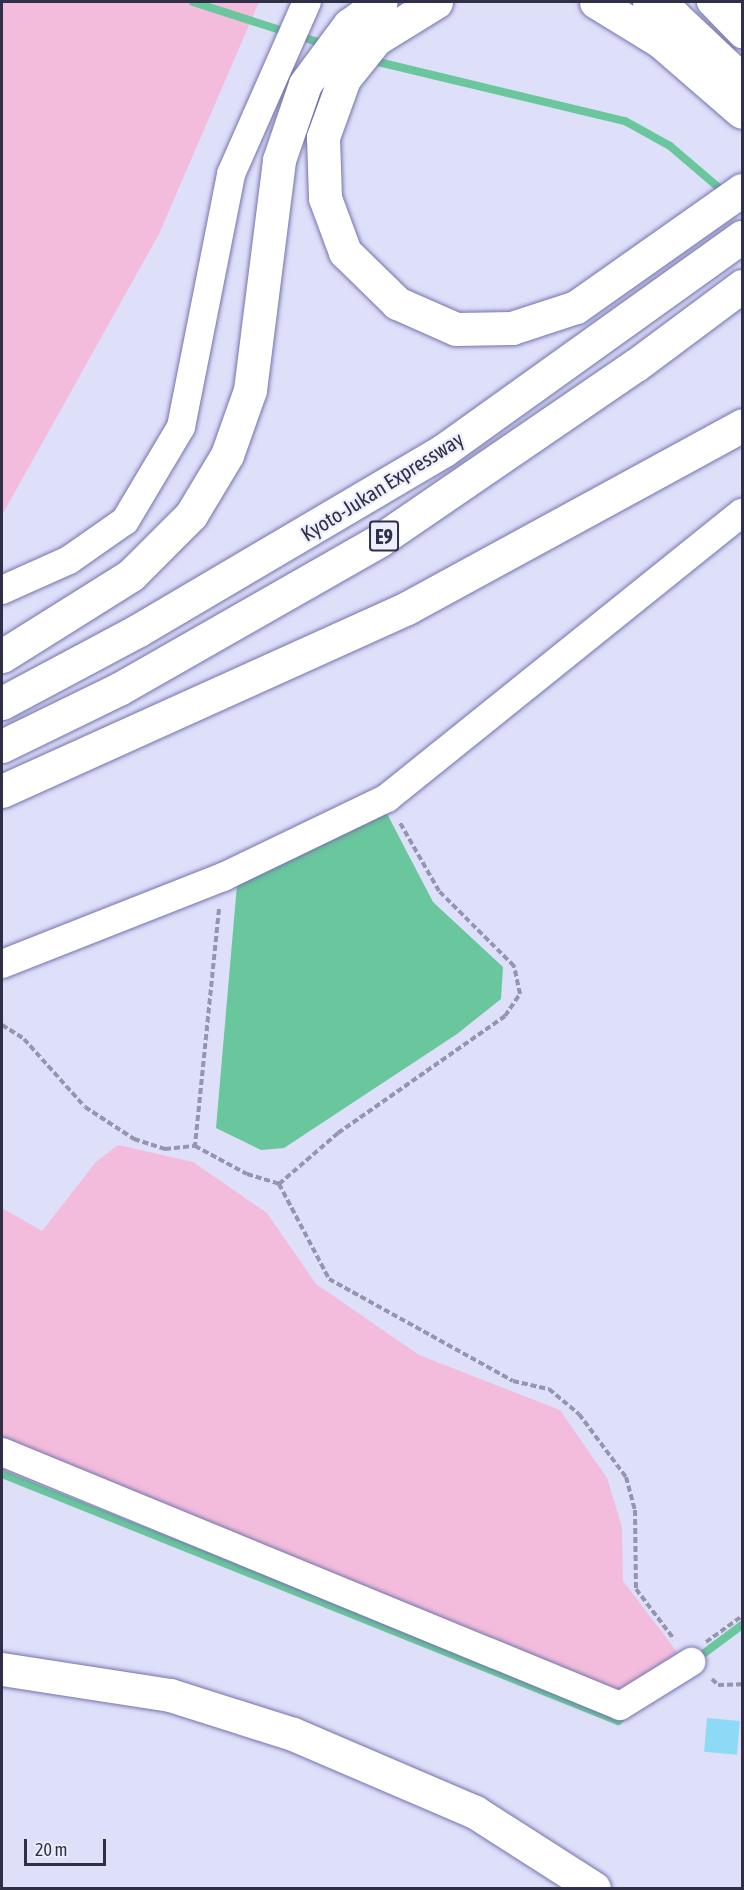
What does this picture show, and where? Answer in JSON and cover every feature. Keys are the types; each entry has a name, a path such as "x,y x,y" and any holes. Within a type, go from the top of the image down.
{"main road":[{"path":"2,656 131,575 191,515 227,455 250,390 279,160 305,84 349,25 381,2"},
{"path":"436,2 376,39 344,79 323,137 325,198 345,252 397,303 456,329 512,328 576,307 742,190"},
{"path":"596,2 660,41 742,112"},
{"path":"649,2 674,16 742,80"},
{"name":"Kyoto-Jukan Expressway","path":"2,703 137,631 444,450 742,237"},
{"name":"Kyoto-Jukan Expressway","path":"2,746 119,689 380,540 636,365 742,286"},
{"path":"2,791 407,608 742,425"},
{"path":"2,1669 170,1695 293,1734 475,1812 594,1888"}],"street":[{"path":"2,590 69,560 125,521 181,427 231,174 307,2"},
{"path":"711,2 742,34"},
{"path":"2,964 222,877 387,798 742,513"},
{"path":"2,1452 620,1706 689,1659"}],"path":[{"path":"279,1184 338,1133 505,1016 520,994 514,966 439,891 387,798"},
{"path":"195,1146 222,877"},
{"path":"2,1025 24,1040 85,1107 134,1139 165,1149 195,1146 247,1174 279,1184 300,1233 329,1279 513,1380 549,1389 579,1414 626,1477 635,1510 636,1589 689,1659 742,1616"}],"shaded area":[{"path":"2,2 259,2 159,234 2,515"},
{"path":"383,806 433,902 503,967 501,999 457,1034 284,1148 261,1150 216,1128 238,873"},
{"path":"118,1145 193,1162 267,1213 316,1284 419,1355 560,1410 607,1478 622,1527 623,1581 684,1661 623,1698 2,1470 2,1208 42,1231 96,1162"}],"building":[{"path":"707,1718 740,1721 737,1755 704,1752"}],"waterway":[{"path":"193,2 327,45"},
{"path":"370,60 625,121 670,146 725,193"},
{"path":"2,1474 618,1721 626,1714"},
{"path":"695,1660 742,1625"}]}
